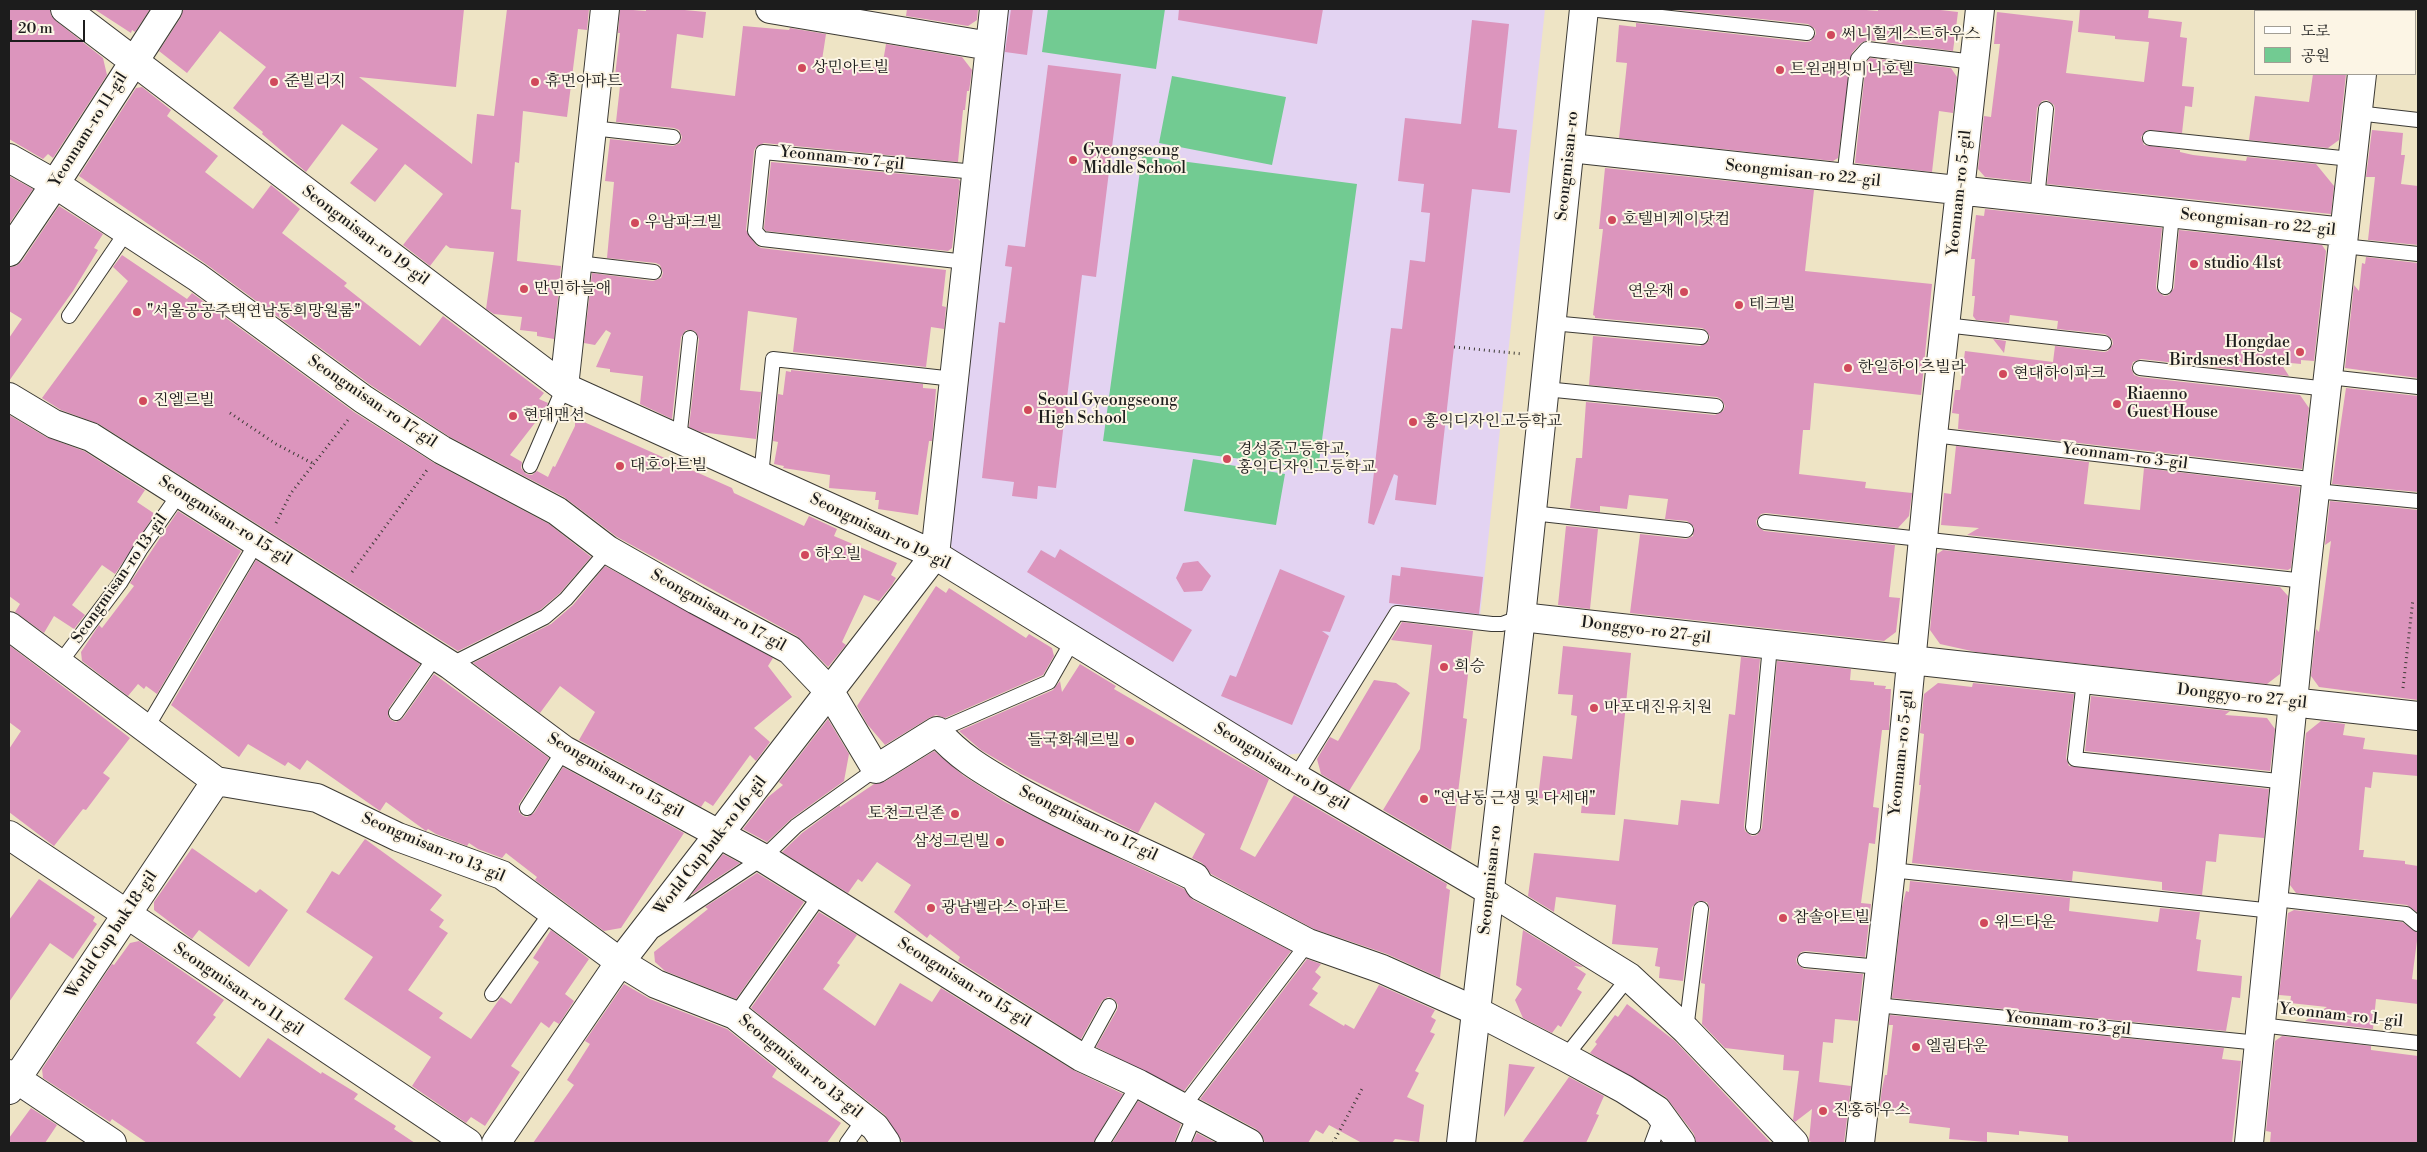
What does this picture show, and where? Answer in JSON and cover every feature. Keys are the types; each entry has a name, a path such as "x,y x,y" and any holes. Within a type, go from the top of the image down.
{"street":[{"name":"Seongmisan-ro 19-gil","path":"65,9 564,387 935,555 1295,777 1490,891 1629,977 1686,1030 1794,1143"},
{"name":"Yeonnam-ro 11-gil","path":"9,252 56,184 133,60 168,9"},
{"path":"564,387 605,9"},
{"path":"770,9 990,46"},
{"path":"935,555 994,9"},
{"name":"Seongmisan-ro","path":"1461,1143 1546,389 1584,9"},
{"name":"Yeonnam-ro 5-gil","path":"1860,1143 1880,967 1933,435 1980,9"},
{"path":"2249,1143 2287,782 2305,581 2362,75"},
{"name":"Seongmisan-ro 22-gil","path":"1570,148 2172,214 2343,239"},
{"name":"Seongmisan-ro 17-gil","path":"10,161 56,184 197,277 363,399 442,450 557,510 608,550 790,650 830,692 876,769"},
{"name":"Seongmisan-ro 15-gil","path":"9,397 54,424 91,437 338,592 443,660 564,750 763,858 1081,1057 1139,1084 1249,1143"},
{"name":"World Cup buk-ro 16-gil","path":"496,1143 628,952 935,555"},
{"name":"Donggyo-ro 27-gil","path":"1521,617 1770,646 2409,715"},
{"name":"Seongmisan-ro 13-gil","path":"9,626 216,781 317,798 398,837 502,875 552,912 628,952 656,984 735,1015 875,1127 886,1143"},
{"path":"876,769 937,731"},
{"name":"Seongmisan-ro 17-gil","path":"937,731 953,750 968,762 1042,805 1195,876 1200,886 1308,943 1382,969 1476,1011 1624,1089 1662,1116 1681,1143"},
{"name":"World Cup buk 18-gil","path":"11,1081 216,781"},
{"name":"Seongmisan-ro 11-gil","path":"9,835 468,1143"},
{"path":"11,1081 112,1143"}],"lane":[{"path":"1590,9 1807,34"},
{"path":"1844,178 1858,59 1867,50 1974,62"},
{"path":"2037,199 2046,109"},
{"path":"2357,113 2418,120"},
{"path":"592,128 673,137"},
{"path":"2150,138 2352,159"},
{"name":"Yeonnam-ro 7-gil","path":"966,262 762,239 754,231 764,152 976,172"},
{"name":"Seongmisan-ro 22-gil","path":"2165,287 2172,214"},
{"path":"69,316 127,231"},
{"path":"2343,239 2418,254"},
{"path":"578,264 654,272"},
{"path":"1552,323 1701,337"},
{"path":"1946,325 2104,343"},
{"path":"679,440 690,338"},
{"path":"761,476 773,359 954,379"},
{"path":"2140,368 2328,383 2418,387"},
{"path":"530,466 564,387"},
{"path":"1546,389 1716,406"},
{"name":"Yeonnam-ro 3-gil","path":"1933,435 2317,486"},
{"path":"2317,486 2418,501"},
{"name":"Seongmisan-ro 13-gil","path":"60,664 120,583 140,550 180,493"},
{"path":"1532,513 1686,530"},
{"path":"1764,522 2305,581"},
{"path":"146,729 261,544"},
{"path":"396,713 443,660 545,617 566,599 608,550"},
{"path":"1295,777 1397,613 1492,624 1502,624 1521,617"},
{"path":"937,731 1049,682 1073,640"},
{"path":"1753,827 1770,646"},
{"path":"2084,680 2075,759 2287,782"},
{"path":"527,808 564,750"},
{"path":"628,952 763,858 796,826 876,769"},
{"path":"1890,870 2274,905 2406,914 2418,924"},
{"path":"735,1015 821,894"},
{"path":"1686,1030 1701,909"},
{"path":"492,994 552,912"},
{"path":"1183,1143 1189,1111 1308,943"},
{"path":"1805,960 1880,967"},
{"path":"1565,1057 1629,977"},
{"name":"Yeonnam-ro 3-gil","path":"1876,1005 2260,1034"},
{"path":"1081,1057 1109,1006"},
{"name":"Yeonnam-ro 1-gil","path":"2260,1034 2418,1043"},
{"path":"1102,1143 1139,1084"},
{"path":"1652,1143 1662,1116"},
{"path":"847,1143 864,1119"}],"path":[{"path":"1454,347 1549,357"},
{"path":"261,544 291,493 363,399"},
{"path":"230,413 276,444 314,464"},
{"path":"338,592 442,450"},
{"path":"2409,715 2413,599"},
{"path":"1333,1143 1362,1089"}],"shaded area":[{"name":"경성중고등학교, 홍익디자인고등학교","path":"1008,9 1545,9 1480,616 1392,606 1302,753 1286,755 953,550 949,541"}],"green space":[{"path":"1048,9 1165,9 1156,69 1042,52"},
{"path":"1172,76 1286,97 1272,165 1159,143"},
{"path":"1142,156 1357,184 1318,469 1103,441"},
{"path":"1193,459 1285,474 1276,525 1184,511"}],"building":[{"path":"9,9 50,9 51,15 56,21 103,58 107,75 53,158 48,154 43,159 9,139"},
{"path":"94,9 150,9 135,32 132,30 131,33"},
{"path":"183,9 464,9 456,87 359,77 472,164 477,114 494,116 507,9 589,9 587,30 578,29 567,117 523,111 519,163 515,162 511,209 521,210 517,261 561,266 554,339 537,336 537,332 520,330 522,317 494,314 486,309 494,252 450,248 446,245 430,266 403,245 443,194 405,164 375,202 350,183 378,149 342,124 306,172 262,134 263,132 233,108 266,67 220,31 187,73 159,51 181,17"},
{"path":"620,9 646,11 646,9 674,9 706,12 703,38 677,34 671,88 735,96 743,26 789,30 790,28 826,34 822,60 882,68 886,44 962,57 972,70 965,110 963,110 958,162 764,143 756,147 754,151 746,230 756,245 761,248 946,270 942,306 946,307 944,329 931,327 926,367 793,352 797,318 748,311 740,390 761,392 756,439 700,432 689,427 699,339 695,331 686,330 681,337 672,419 640,404 643,376 610,372 610,369 596,367 611,333 606,330 595,345 584,343 592,273 653,281 661,278 663,273 660,265 656,263 607,258 614,182 605,181 610,139 673,146 680,143 682,137 679,130 674,128 616,122 621,77 615,76 620,33 618,33"},
{"path":"907,9 978,9 977,20 968,26 906,16"},
{"path":"1011,9 1033,9 1027,55 1005,52"},
{"path":"1179,9 1323,9 1317,44 1178,20"},
{"path":"1667,9 1855,9 1878,11 1878,9 1932,9 1958,12 1953,51 1868,40 1861,43 1852,53 1838,158 1833,161 1619,138 1627,63 1616,62 1619,25 1636,27 1636,23 1806,42 1811,41 1816,34 1815,29 1808,24"},
{"path":"2080,9 2149,9 2148,18 2182,22 2180,37 2187,38 2182,86 2194,87 2192,107 2185,106 2182,133 2147,130 2141,137 2144,145 2180,150 2180,152 2193,155 2246,161 2247,157 2316,164 2334,186 2331,214 2047,184 2055,110 2054,105 2047,100 2042,101 2037,108 2030,182 1985,177 1978,169 1984,116 1991,117 2000,44 1994,44 1997,12 2073,21 2066,73 2144,82 2149,42 2115,39 2115,36 2078,32"},
{"path":"1472,20 1509,24 1498,128 1517,130 1510,193 1472,189 1436,505 1395,500 1398,476 1394,474 1374,525 1368,523 1391,328 1402,329 1410,260 1425,262 1430,213 1421,212 1424,184 1398,181 1405,118 1461,124"},
{"path":"1870,58 1951,68 1957,77 1953,113 1939,111 1932,172 1855,163 1866,63"},
{"path":"1048,65 1121,74 1096,277 1082,275 1056,488 1038,486 1037,499 1012,496 1014,482 982,478 999,322 1005,323 1012,267 1005,266 1008,245 1025,247"},
{"path":"2313,75 2346,75 2339,140 2328,148 2249,140 2255,96 2309,102"},
{"path":"142,87 171,110 167,116 218,156 205,172 253,209 271,185 300,209 282,233 347,283 344,286 420,346 443,316 544,393 539,399 548,403 545,410 510,455 522,462 521,468 526,474 532,475 537,471 548,477 553,466 555,467 575,426 575,418 732,488 734,493 804,526 809,516 837,529 834,536 897,563 891,575 896,578 892,585 879,601 864,595 842,642 846,645 828,667 797,636 617,537 564,497 450,437 372,386 206,264 79,176 136,88"},
{"path":"2372,130 2403,133 2401,155 2405,155 2401,184 2418,186 2418,245 2368,240 2375,177 2366,177"},
{"path":"771,162 958,179 960,181 952,248 948,251 766,231 764,228"},
{"path":"1605,168 1814,190 1805,271 1932,284 1921,395 1814,383 1810,430 1803,430 1799,474 1866,482 1865,488 1912,493 1909,516 1898,528 1766,513 1761,514 1756,521 1757,526 1764,531 1895,545 1889,597 1900,598 1896,632 1884,641 1630,613 1640,534 1686,539 1693,536 1694,527 1687,521 1665,519 1668,499 1629,495 1627,509 1600,506 1600,512 1570,508 1576,458 1582,458 1586,402 1715,415 1723,411 1725,406 1721,399 1717,397 1589,385 1593,336 1700,346 1708,342 1710,337 1706,330 1702,328 1595,318 1593,315 1603,229 1599,229"},
{"path":"9,176 33,189 9,224"},
{"path":"59,206 103,234 94,248 98,250 73,291 9,381 9,338 22,319 9,311 9,267 16,266 22,261"},
{"path":"1985,209 2162,228 2156,286 2157,291 2164,296 2169,295 2174,288 2179,230 2322,245 2326,251 2314,361 2301,360 2301,364 2280,362 2289,376 2141,359 2133,362 2131,368 2134,375 2139,377 2300,395 2309,408 2302,469 1958,429 1959,414 1952,413 1955,390 1960,390 1965,351 2053,362 2055,346 2104,352 2108,351 2113,344 2112,339 2105,334 2057,329 2058,321 2010,315 2009,323 1976,320 1973,316 1975,296 1972,296 1975,259 1971,259 1976,215 1984,216"},
{"path":"122,255 187,299 192,293 354,412 434,463 549,524 591,557 560,593 540,610 458,651 99,424 61,410 42,398 128,281 113,267"},
{"path":"2366,257 2418,263 2418,378 2345,368 2354,285 2359,291 2362,263 2365,264"},
{"path":"1993,339 2006,341 2004,353"},
{"path":"791,370 923,384 923,388 936,389 932,441 929,441 918,515 878,509 879,500 875,500 876,492 829,488 830,475 783,468 784,466 774,464 778,442 773,441 778,394 783,395 786,371 791,372"},
{"path":"2346,388 2418,396 2418,492 2332,484"},
{"path":"9,415 46,437 84,451 145,490 137,502 155,514 115,574 102,565 72,605 85,615 74,629 54,616 44,633 15,612 20,604 9,596"},
{"path":"1956,446 2089,462 2084,504 2140,510 2144,468 2300,487 2291,568 2288,570 1967,535 1979,528 1941,525 1944,493 1951,494"},
{"path":"2330,501 2418,510 2418,700 2319,687 2311,676 2316,629 2319,632 2331,541 2325,545"},
{"path":"178,511 241,551 157,694 146,686 144,689 138,684 128,696 82,661 81,652 99,625 102,628 134,586 130,583"},
{"path":"1566,526 1598,529 1590,609 1558,605"},
{"path":"1060,549 1192,630 1173,662 1027,572 1041,550 1055,558"},
{"path":"1943,550 2280,587 2288,596 2280,674 2267,684 1976,652 1940,644 1930,630 1937,554"},
{"path":"256,560 420,664 389,708 388,716 391,720 396,722 403,718 434,674 549,758 519,804 519,812 523,816 527,817 534,813 563,767 684,833 621,928 604,931 535,880 537,877 506,853 502,858 478,849 469,843 467,846 428,829 426,831 386,802 380,811 307,760 300,770 288,762 285,766 248,744 239,757 171,705"},
{"path":"1198,561 1211,576 1202,591 1184,592 1176,578 1183,563"},
{"path":"605,566 773,658 768,666 792,697 754,728 770,742 756,761 750,755 713,806 705,801 701,807 579,740 595,712 560,686 540,713 473,663 551,624 573,605"},
{"path":"1401,567 1483,577 1479,614 1389,603 1392,575 1400,576"},
{"path":"1280,569 1345,596 1330,632 1322,631 1329,636 1292,725 1221,696 1230,675 1236,677"},
{"path":"936,586 946,593 949,588 1026,638 1029,634 1052,648 1054,656 1043,675 945,718 936,715 929,718 885,745 867,724 857,706"},
{"path":"1402,622 1473,631 1463,718 1467,719 1451,850 1383,810 1420,749 1432,645 1391,640"},
{"path":"9,645 130,738 103,773 110,778 86,810 83,809 54,846 9,812 9,749 21,731 9,722"},
{"name":"마포대진유치원","path":"1563,646 1631,653 1615,815 1581,813 1582,802 1538,798 1543,756 1572,759 1577,716 1571,715 1573,695 1558,694"},
{"path":"1741,657 1760,659 1744,826 1745,831 1752,836 1757,835 1762,828 1777,661 1851,669 1850,680 1874,682 1874,685 1886,686 1885,689 1891,689 1889,730 1882,730 1873,807 1879,808 1875,844 1869,843 1861,903 1871,904 1865,957 1806,951 1801,952 1796,959 1797,964 1804,969 1863,974 1858,1021 1835,1019 1833,1043 1823,1042 1819,1082 1851,1086 1844,1143 1814,1143 1809,1141 1812,1109 1795,1122 1793,1120 1799,1071 1783,1070 1784,1055 1725,1048 1702,1024 1705,984 1701,983 1710,910 1707,902 1698,901 1692,907 1683,981 1659,978 1660,967 1655,966 1658,948 1612,944 1616,905 1556,897 1554,912 1528,896 1534,853 1619,861 1624,819 1678,825 1681,800 1719,804 1729,714 1735,715"},
{"path":"1080,664 1116,686 1114,689 1269,779 1240,849 1255,857 1294,795 1447,884 1446,888 1450,890 1440,978 1387,954 1314,929 1211,874 1202,863 1192,858 1205,834 1155,802 1138,833 1021,774 981,750 959,731 1053,690 1060,681 1062,692"},
{"path":"1374,680 1396,683 1410,693 1349,791 1321,774 1317,759 1330,737 1338,741"},
{"path":"1938,683 1972,687 1973,683 2074,694 2066,758 2069,766 2269,789 2264,838 2219,834 2216,862 2206,861 2202,895 2162,890 2162,882 2073,871 2072,881 1912,863 1921,785 1919,785 1924,734 1920,733 1924,694"},
{"path":"2091,696 2230,711 2225,715 2267,718 2275,729 2270,771 2085,751"},
{"path":"828,719 849,754 844,781 791,819 767,842 743,829 768,797 783,785 779,782"},
{"path":"2321,721 2345,724 2343,735 2365,738 2363,749 2418,755 2418,776 2373,772 2371,788 2365,787 2359,850 2364,850 2363,857 2405,861 2405,864 2418,866 2418,913 2407,905 2296,893 2290,885 2306,733"},
{"path":"934,751 964,776 1005,802 1184,889 1193,900 1291,951 1184,1091 1096,1047 1117,1010 1118,1005 1114,999 1108,997 1102,1001 1081,1039 958,961 960,957 930,934 927,938 894,912 911,885 877,862 862,882 858,879 848,893 782,852 802,833 840,805 840,807 874,784 884,782"},
{"path":"365,839 442,895 430,910 444,920 439,927 448,933 408,990 443,1013 439,1018 471,1039 501,997 511,1004 539,962 533,958 551,930 589,959 565,994 574,1001 559,1024 554,1021 549,1028 541,1022 511,1066 520,1072 485,1126 471,1117 466,1123 412,1086 431,1057 344,999 373,957 306,912 332,871 339,875"},
{"path":"192,848 256,893 260,889 288,910 249,967 199,930 192,939 154,910 154,902"},
{"path":"723,854 740,863 692,894"},
{"path":"757,873 804,902 736,999 665,971 655,962 654,952 708,909 705,907"},
{"path":"39,879 95,917 93,921 97,924 73,959 50,943 9,1002 9,920"},
{"path":"1910,881 2070,898 2069,911 2158,922 2160,908 2200,912 2196,939 2201,940 2197,971 2242,976 2240,998 2232,997 2226,1031 1892,998 1902,907 1906,891 1909,892"},
{"path":"2294,910 2402,922 2418,933 2412,979 2418,980 2418,1004 2376,999 2373,1029 2305,1021 2327,1007 2290,1003 2291,996 2279,995 2288,913"},
{"path":"819,912 857,935 837,963 840,965 823,989 875,1026 900,983 932,1002 941,988 1073,1070 1123,1094 1093,1143 905,1143 901,1140 885,1115 751,1008"},
{"path":"1523,930 1583,967 1574,966 1586,974 1577,989 1582,992 1561,1027 1558,1025 1552,1033 1523,1018 1515,1000 1522,989 1516,985"},
{"path":"139,941 224,1000 213,1015 216,1017 196,1043 240,1078 268,1038 321,1074 322,1072 358,1094 354,1099 396,1126 394,1129 415,1143 147,1143 112,1119 110,1122 43,1078 42,1069 112,964 114,965 130,943"},
{"path":"1307,959 1321,964 1315,972 1321,977 1312,989 1318,993 1309,1005 1344,1026 1345,1024 1354,1029 1379,985 1435,1010 1431,1017 1436,1020 1430,1032 1435,1034 1415,1071 1419,1073 1407,1097 1424,1105 1419,1142 1395,1139 1392,1143 1362,1143 1329,1125 1323,1134 1316,1130 1308,1143 1265,1143 1262,1135 1256,1129 1200,1099"},
{"path":"624,984 650,999 727,1029 777,1069 772,1077 841,1123 827,1143 533,1143 574,1085 567,1080 590,1044 585,1041"},
{"path":"1627,1004 1675,1041 1771,1143 1696,1143 1694,1134 1666,1097 1590,1053 1597,1044 1595,1042 1615,1015 1618,1017"},
{"path":"1890,1015 2224,1048 2222,1059 2241,1061 2232,1143 2068,1143 2068,1136 2019,1131 2019,1135 1987,1132 1987,1142 1949,1139 1950,1128 1909,1123 1910,1115 1879,1111 1885,1075 1887,1075 1893,1025 1889,1025"},
{"path":"2282,1036 2371,1046 2371,1050 2418,1056 2418,1143 2270,1143 2271,1132 2266,1131 2275,1041"},
{"path":"1509,1064 1535,1067 1504,1117"},
{"path":"1569,1077 1604,1096 1596,1114 1599,1115 1586,1143 1522,1143"},
{"path":"1138,1101 1181,1124 1174,1143 1112,1143"},
{"path":"31,1108 57,1125 45,1143 9,1143 9,1138"},
{"path":"1197,1133 1216,1143 1192,1143"}],"place":[{"name":"써니힐게스트하우스","path":"1831,35"},
{"name":"상민아트빌","path":"802,68"},
{"name":"트윈래빗미니호텔","path":"1780,70"},
{"name":"준빌리지","path":"274,82"},
{"name":"휴먼아파트","path":"535,82"},
{"name":"Gyeongseong Middle School","path":"1073,160"},
{"name":"호텔비케이닷컴","path":"1612,220"},
{"name":"우남파크빌","path":"635,223"},
{"name":"studio 41st","path":"2194,264"},
{"name":"만민하늘애","path":"524,289"},
{"name":"연운재","path":"1684,292"},
{"name":"테크빌","path":"1739,305"},
{"name":"\"서울공공주택연남동희망원룸\"","path":"137,312"},
{"name":"Hongdae Birdsnest Hostel","path":"2300,352"},
{"name":"한일하이츠빌라","path":"1848,368"},
{"name":"현대하이파크","path":"2003,374"},
{"name":"진엘르빌","path":"143,401"},
{"name":"Riaenno Guest House","path":"2117,404"},
{"name":"Seoul Gyeongseong High School","path":"1028,410"},
{"name":"현대맨션","path":"513,416"},
{"name":"홍익디자인고등학교","path":"1413,422"},
{"name":"경성중고등학교, 홍익디자인고등학교","path":"1227,459"},
{"name":"대호아트빌","path":"620,466"},
{"name":"하오빌","path":"805,555"},
{"name":"희승","path":"1444,667"},
{"name":"마포대진유치원","path":"1594,708"},
{"name":"들국화쉐르빌","path":"1130,741"},
{"name":"\"연남동 근생 및 다세대\"","path":"1424,799"},
{"name":"토천그린존","path":"955,814"},
{"name":"삼성그린빌","path":"1000,842"},
{"name":"광남벨라스 아파트","path":"931,908"},
{"name":"참솔아트빌","path":"1783,918"},
{"name":"위드타운","path":"1984,923"},
{"name":"엘림타운","path":"1916,1047"},
{"name":"진홍하우스","path":"1823,1111"}]}
